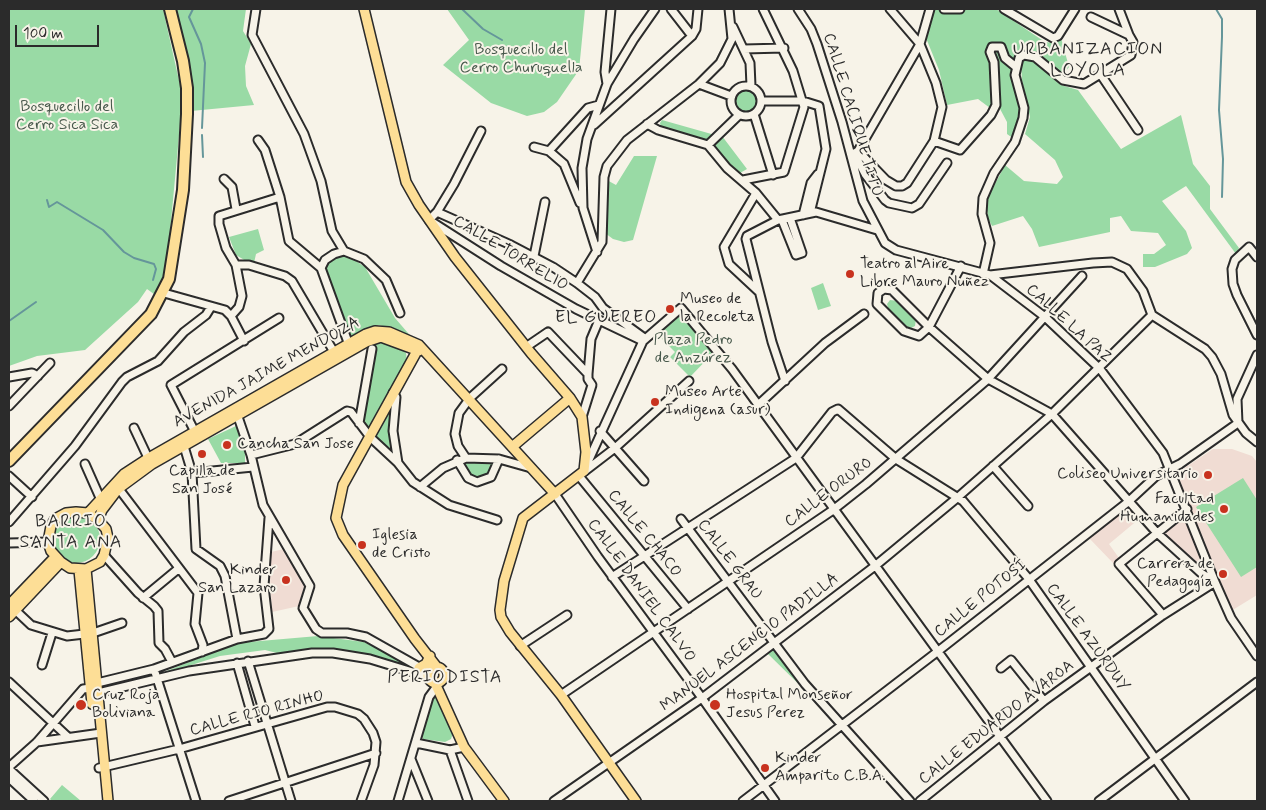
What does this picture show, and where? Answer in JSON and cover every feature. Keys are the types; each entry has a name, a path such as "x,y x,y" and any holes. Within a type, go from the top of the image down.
{"highway":[{"path":"9,461 140,328 164,293 170,279 183,190 187,88 183,60 170,9"}],"main road":[{"path":"364,9 406,182 429,220 455,257 526,347 570,398 582,417 586,452 582,473 524,518 504,581 500,610 501,617 520,646 561,695 636,801"},
{"name":"AVENIDA JAIME MENDOZA","path":"182,442 194,430 236,412 334,352 371,332 384,331 419,345 421,351"},
{"name":"AVENIDA JAIME MENDOZA","path":"88,513 117,486 149,461 375,338 389,339 421,351"},
{"path":"434,680 444,678 444,672 436,666 415,639 337,524 337,511 343,485 393,392 421,351 470,398 555,494"},
{"path":"512,447 570,398"},
{"name":"AVENIDA JAIME MENDOZA","path":"98,520 117,486"},
{"path":"76,512 88,513 98,520 106,529 108,538 104,555 100,562 82,569 58,560 48,542 51,526 60,516 76,512"},
{"path":"10,608 58,560"},
{"path":"82,569 101,767 102,801"},
{"path":"419,668 426,664 430,656"},
{"path":"436,666 434,680 464,747 504,801"},
{"path":"101,767 108,801"}],"street":[{"path":"256,9 252,35 304,134 321,181 332,231 344,251"},
{"path":"607,84 605,72 611,9"},
{"path":"583,208 584,154 599,105 607,84 634,39 656,9"},
{"path":"671,9 692,36"},
{"path":"592,127 692,36 696,29 698,9"},
{"path":"577,283 602,242 604,177 607,166 628,140 712,74 727,51 732,39 729,9"},
{"path":"743,180 773,176 784,172 804,107 784,48 763,9"},
{"name":"CALLE CACIQUE TITU","path":"798,9 811,29 817,44 854,153 863,201 877,230"},
{"path":"854,153 886,180 896,186 902,186 907,183 934,142 942,107 936,83 920,44 890,9"},
{"path":"854,153 920,44 930,9"},
{"path":"944,9 960,9"},
{"path":"1004,9 1053,38 1058,36 1075,9"},
{"path":"1119,9 1133,42 1131,55 1101,76 1084,84 1063,80 1029,55 1019,58 1015,75 1024,108 1023,118 1016,142 994,173 983,198 982,214 990,243 986,275 1112,262 1127,268 1136,279 1152,315 1205,349 1212,357 1221,374 1233,415 1238,423 1257,442"},
{"path":"1091,17 1129,36"},
{"path":"731,22 750,63 751,86"},
{"path":"934,142 960,150 991,115 996,105 994,62 990,52 992,47 1001,47 1005,58 1016,67"},
{"path":"744,49 784,48"},
{"path":"1101,76 1138,130"},
{"path":"699,84 731,96"},
{"path":"731,96 742,86 751,86 758,92 761,101 754,114"},
{"path":"731,96 732,108 739,114 754,114"},
{"path":"761,101 802,101 819,106 826,149 819,173 812,183 807,214"},
{"path":"549,151 588,108 599,105"},
{"path":"708,145 739,114"},
{"path":"754,114 773,176"},
{"path":"647,124 658,130 708,145 727,168 743,180 783,219"},
{"name":"CALLE TORRELIO","path":"481,130 454,184 437,212 429,220 501,266 599,320 644,340"},
{"path":"258,140 265,150 280,197 289,241 322,268 348,345"},
{"path":"534,147 549,151 564,164 583,208 597,252"},
{"path":"854,153 865,174 885,200 889,203 912,208 919,204 947,162"},
{"path":"224,179 232,187 236,209"},
{"path":"756,193 724,247 729,264 759,291"},
{"path":"231,316 240,307 242,296 236,265 226,248 219,224 219,216 236,209 280,197"},
{"path":"534,256 545,202"},
{"path":"437,212 534,256 577,283 595,297 603,308 644,340"},
{"path":"785,381 772,342 746,239 747,236 783,219 816,212 877,230"},
{"name":"CALLE LA PAZ","path":"877,230 890,248 961,266 986,275 1044,317 1100,369 1163,453 1171,468 1214,582 1231,618 1257,656"},
{"path":"1257,257 1249,247 1236,260 1232,269 1232,284 1236,295 1257,335"},
{"path":"322,268 330,257 344,251 355,254 374,267 386,280 400,313"},
{"path":"236,265 250,265 284,276 292,281 334,352"},
{"path":"961,266 929,327 919,336 904,331 877,304 878,292 884,289 892,290 929,327 988,379 1052,414 1157,534 1214,582"},
{"name":"CALLE ORURO","path":"561,695 833,510 896,459 988,379 1082,276"},
{"path":"164,293 224,310 231,316 244,341"},
{"path":"9,522 75,446 122,382 127,377 158,361 172,348 184,332 206,315 211,307"},
{"path":"582,473 644,340 681,308 758,405 1047,801"},
{"path":"758,405 825,343 864,314"},
{"path":"1100,369 1152,315"},
{"path":"194,430 171,385 279,318"},
{"path":"582,417 592,386 588,379 591,339 599,320"},
{"path":"526,347 548,332 588,374"},
{"path":"359,423 372,349"},
{"path":"1238,423 1237,398 1257,355"},
{"path":"9,406 50,363"},
{"name":"MANUEL ASCENCIO PADILLA","path":"554,801 702,698 875,566 957,498 1100,369"},
{"path":"466,458 458,446 455,434 459,413 470,398 502,370"},
{"path":"9,377 32,374 38,376"},
{"path":"582,473 615,448 689,381"},
{"path":"393,392 396,397 393,431 398,463"},
{"name":"CALLE AZURDUY","path":"796,458 832,412 838,409 896,459 963,501 1028,578 1185,801"},
{"path":"251,455 295,444 346,411 351,412 370,437 398,463 413,482 449,505 497,520"},
{"path":"236,412 251,455 268,518 310,586 302,608 316,629 322,633 347,633 366,637 419,668 434,680"},
{"name":"CALLE POTOSÍ","path":"743,801 843,726 1028,578 1128,502 1156,476 1238,423"},
{"path":"134,428 149,461"},
{"path":"600,431 644,481"},
{"path":"182,442 192,473 196,549 220,566 225,576 237,639"},
{"path":"420,487 457,460 466,458 499,459 531,468"},
{"path":"612,577 796,458"},
{"path":"457,460 468,478 477,482 491,477 499,459"},
{"path":"85,464 101,500"},
{"path":"993,466 1028,506"},
{"path":"192,473 253,467"},
{"name":"CALLE CHACO","path":"582,473 644,556 688,609"},
{"path":"9,476 32,497"},
{"path":"117,486 198,593 195,624 203,645 202,652"},
{"name":"CALLE DANIEL CALVO","path":"555,494 612,577 702,698 775,801"},
{"path":"1163,615 1119,564 1187,509"},
{"path":"94,689 237,639 264,634 269,629 264,586 268,518"},
{"name":"CALLE GRAU","path":"681,520 805,684 910,801"},
{"path":"9,543 48,542"},
{"path":"104,555 158,611 159,643 165,649 172,662"},
{"path":"144,598 178,569"},
{"name":"CALLE EDUARDO AVAROA","path":"920,801 1044,701 1163,615 1214,582"},
{"path":"10,608 31,625 52,633 67,636 89,634 122,623"},
{"path":"520,646 567,614"},
{"path":"42,664 52,633"},
{"path":"44,801 9,768 37,742 82,689 158,680 189,671 292,654 334,653 370,659 434,680"},
{"path":"1001,668 1012,660 1044,701"},
{"path":"248,661 291,801"},
{"path":"237,663 255,726"},
{"path":"154,669 196,801"},
{"path":"398,801 434,680"},
{"path":"9,682 68,737"},
{"path":"1099,801 1156,760 1257,682"},
{"name":"CALLE RIO RINHO","path":"101,767 179,749 327,707 358,714 370,726 376,742 374,765 361,801"},
{"path":"37,742 98,733"},
{"path":"416,743 450,750 464,747"},
{"path":"450,750 468,801"},
{"path":"229,801 376,753"},
{"path":"412,759 428,801"},
{"path":"9,778 34,801"}],"shaded area":[{"name":"Facultad Humanidades","path":"1213,449 1232,449 1252,456 1257,462 1257,595 1231,611 1180,481 1182,476 1180,471"},
{"path":"1128,507 1139,519 1109,544 1119,558 1114,564 1089,538"},
{"name":"Facultad Humanidades","path":"1184,516 1203,565 1201,566 1165,535 1165,532"},
{"name":"Kinder San Lazaro","path":"284,549 305,583 299,606 272,612 271,552"}],"green space":[{"name":"Bosquecillo del Cerro Sica Sica","path":"9,9 163,9 180,85 180,125 166,275 158,297 147,289 138,302 85,350 37,356 9,366"},
{"path":"174,9 246,9 243,31 251,44 245,66 246,86 254,105 191,111"},
{"name":"Bosquecillo del Cerro Churuquella","path":"447,9 585,9 579,70 557,102 544,112 527,116 491,103 443,65 469,40"},
{"path":"933,9 953,13 969,9 996,9 1045,42 1054,43 1061,38 1069,67 1062,76 1031,55 1012,66 1012,82 1019,102 1020,114 1014,139 1007,134 1007,122 999,107 990,108 978,99 947,105 939,70 926,38"},
{"path":"1024,60 1033,61 1061,85 1078,90 1121,149 1181,115 1193,164 1210,186 1210,209 1239,248 1236,254 1186,186 1162,201 1186,231 1192,248 1187,254 1155,267 1143,267 1143,254 1154,254 1166,245 1158,233 1131,231 1121,216 1110,218 1110,232 1039,247 1032,229 1023,216 992,226 988,218 986,201 1005,165 1024,181 1057,184 1063,177 1055,160 1025,134 1030,117 1022,80 1021,65"},
{"path":"745,88 754,92 758,101 754,110 745,114 736,110 732,101 736,92"},
{"path":"662,120 715,135 707,142 661,129 660,123"},
{"path":"722,136 747,169 740,173 713,148 713,145"},
{"path":"634,156 657,156 633,240 624,242 613,239 605,233 605,179 616,185"},
{"path":"258,229 264,250 256,254 254,263 236,255 229,237"},
{"path":"341,256 350,257 365,267 395,318 414,340 395,330 379,325 367,328 351,338 348,336 324,267 325,264"},
{"path":"823,283 831,306 818,310 811,288"},
{"path":"890,300 898,301 916,319 915,326 911,328 906,327 889,311 887,304"},
{"name":"Plaza Pedro de Anzúrez","path":"679,315 682,315 715,351 690,377 670,357 675,352 658,335"},
{"path":"376,342 392,344 403,350 406,353 407,362 369,429 363,424 363,420"},
{"path":"392,404 389,426 393,455 376,436"},
{"name":"Cancha San Jose","path":"236,426 245,451 245,463 221,463 208,439"},
{"path":"484,461 495,463 492,471 478,479 470,476 462,462"},
{"path":"1243,478 1257,500 1257,567 1241,577 1196,507"},
{"path":"76,515 85,517 93,522 98,530 100,539 98,548 93,556 85,561 76,563 67,561 59,556 54,548 52,539 54,530 59,522 67,517"},
{"path":"318,636 364,642 421,670 418,672 353,652 310,649 277,653 265,650 220,656 166,673 164,672 237,643"},
{"path":"773,648 775,649 825,710 766,652"},
{"path":"434,695 437,695 453,733 451,739 445,742 423,739 422,736"},
{"path":"62,785 81,801 52,801 50,799"}],"waterway":[{"path":"193,9 189,17 201,44 205,63 202,128"},
{"path":"462,9 483,29 502,40"},
{"path":"1216,9 1222,19 1219,110 1223,159 1222,197"},
{"path":"202,135 203,157"},
{"path":"47,200 49,207 57,202 103,230 124,252 134,258 154,264 156,269 153,280"},
{"path":"9,321 36,302"}],"place":[{"name":"Teatro al Aire Libre Mauro Nuñez","path":"850,274"},
{"name":"Museo de la Recoleta","path":"670,309"},
{"name":"Museo Arte Indigena (asur)","path":"655,402"},
{"name":"Cancha San Jose","path":"227,445"},
{"name":"Capilla de San José","path":"202,454"},
{"name":"Coliseo Universitario","path":"1208,475"},
{"name":"Facultad Humanidades","path":"1224,509"},
{"name":"Iglesia de Cristo","path":"362,545"},
{"name":"Carrera de Pedagogía","path":"1223,574"},
{"name":"Kinder San Lazaro","path":"286,580"},
{"name":"Cruz Roja Boliviana","path":"81,705"},
{"name":"Hospital Monseñor Jesus Perez","path":"715,705"},
{"name":"Kinder Amparito C.B.A.","path":"765,768"}],"district":[{"name":"URBANIZACION LOYOLA","path":"1088,60"},
{"name":"EL GUEREO","path":"606,318"},
{"name":"BARRIO SANTA ANA","path":"71,532"},
{"name":"PERIODISTA","path":"445,678"}]}
